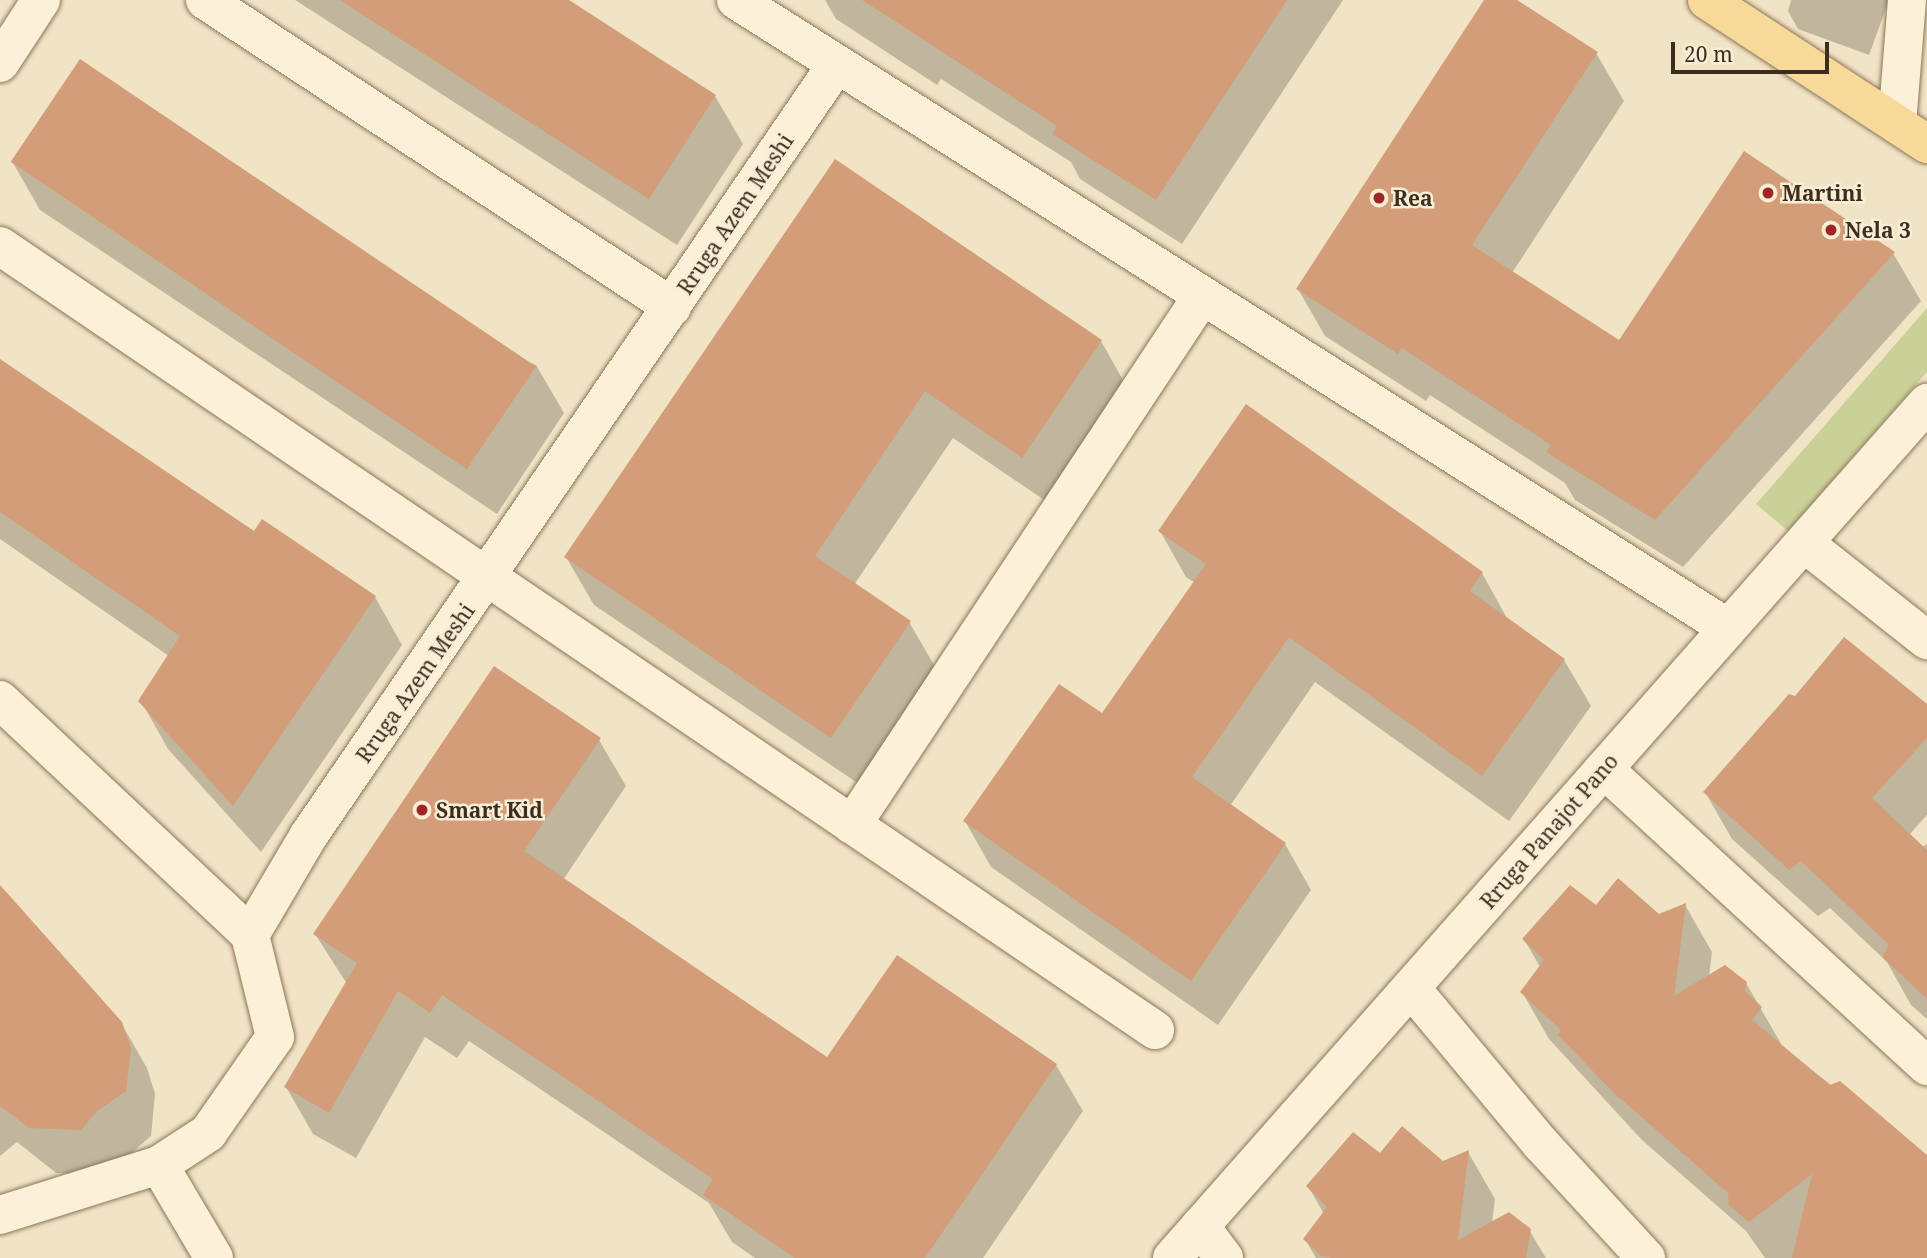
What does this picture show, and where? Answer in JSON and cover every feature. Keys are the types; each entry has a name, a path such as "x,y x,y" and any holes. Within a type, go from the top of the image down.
{"main road":[{"path":"1707,0 1912,134"}],"street":[{"path":"0,63 41,0"},
{"path":"205,0 672,307"},
{"path":"736,0 1728,628"},
{"path":"1907,0 1912,134"},
{"name":"Rruga Azem Meshi","path":"250,935 309,835 488,578 837,64"},
{"path":"0,246 1155,1030"},
{"path":"852,825 1202,296"},
{"name":"Rruga Panajot Pano","path":"1172,1258 1927,403"},
{"path":"1804,543 1927,640"},
{"path":"0,700 250,935 275,1037 208,1133 159,1165 0,1215"},
{"path":"1604,769 1927,1066"},
{"path":"1411,988 1542,1145 1646,1258"},
{"path":"159,1165 214,1258"},
{"path":"1200,1226 1224,1258"}],"green space":[{"path":"1927,308 1927,372 1788,531 1756,504"}],"building":[{"path":"340,0 569,0 716,95 649,199"},
{"path":"862,0 1287,0 1156,200 1052,134 1057,126"},
{"path":"1484,0 1517,0 1598,52 1472,245 1619,340 1744,151 1895,252 1655,520 1546,452 1551,445 1402,348 1398,354 1296,289"},
{"path":"80,59 536,367 467,469 11,162"},
{"path":"835,159 1102,340 1022,458 925,391 815,556 911,621 831,738 564,557"},
{"path":"0,359 254,531 262,519 376,596 233,806 138,701 180,636 0,512"},
{"path":"1246,404 1483,572 1470,591 1565,659 1482,776 1289,637 1192,777 1286,843 1191,981 963,821 1059,684 1102,713 1206,564 1158,531"},
{"path":"1844,637 1927,704 1927,738 1872,798 1927,850 1927,999 1882,957 1889,945 1801,861 1789,870 1703,792 1789,694 1795,696"},
{"path":"494,666 601,738 524,851 827,1057 897,955 1057,1064 925,1258 795,1258 703,1195 713,1179 442,995 430,1013 398,991 329,1113 284,1087 357,963 313,934"},
{"path":"1618,878 1659,914 1686,903 1674,996 1725,965 1747,982 1745,991 1762,1007 1752,1020 1830,1085 1840,1081 1927,1155 1927,1258 1792,1258 1812,1174 1749,1222 1729,1205 1728,1193 1613,1092 1558,1035 1561,1030 1520,992 1544,960 1522,939 1570,885 1596,905"},
{"path":"0,885 122,1022 131,1048 126,1091 97,1111 81,1130 29,1128 0,1106"},
{"path":"1402,1126 1443,1161 1469,1150 1458,1240 1509,1212 1531,1229 1526,1258 1332,1258 1321,1256 1303,1239 1327,1207 1306,1186 1353,1132 1380,1153"}],"place":[{"name":"Martini","path":"1768,193"},
{"name":"Rea","path":"1379,198"},
{"name":"Nela 3","path":"1831,230"},
{"name":"Smart Kid","path":"422,810"}]}
